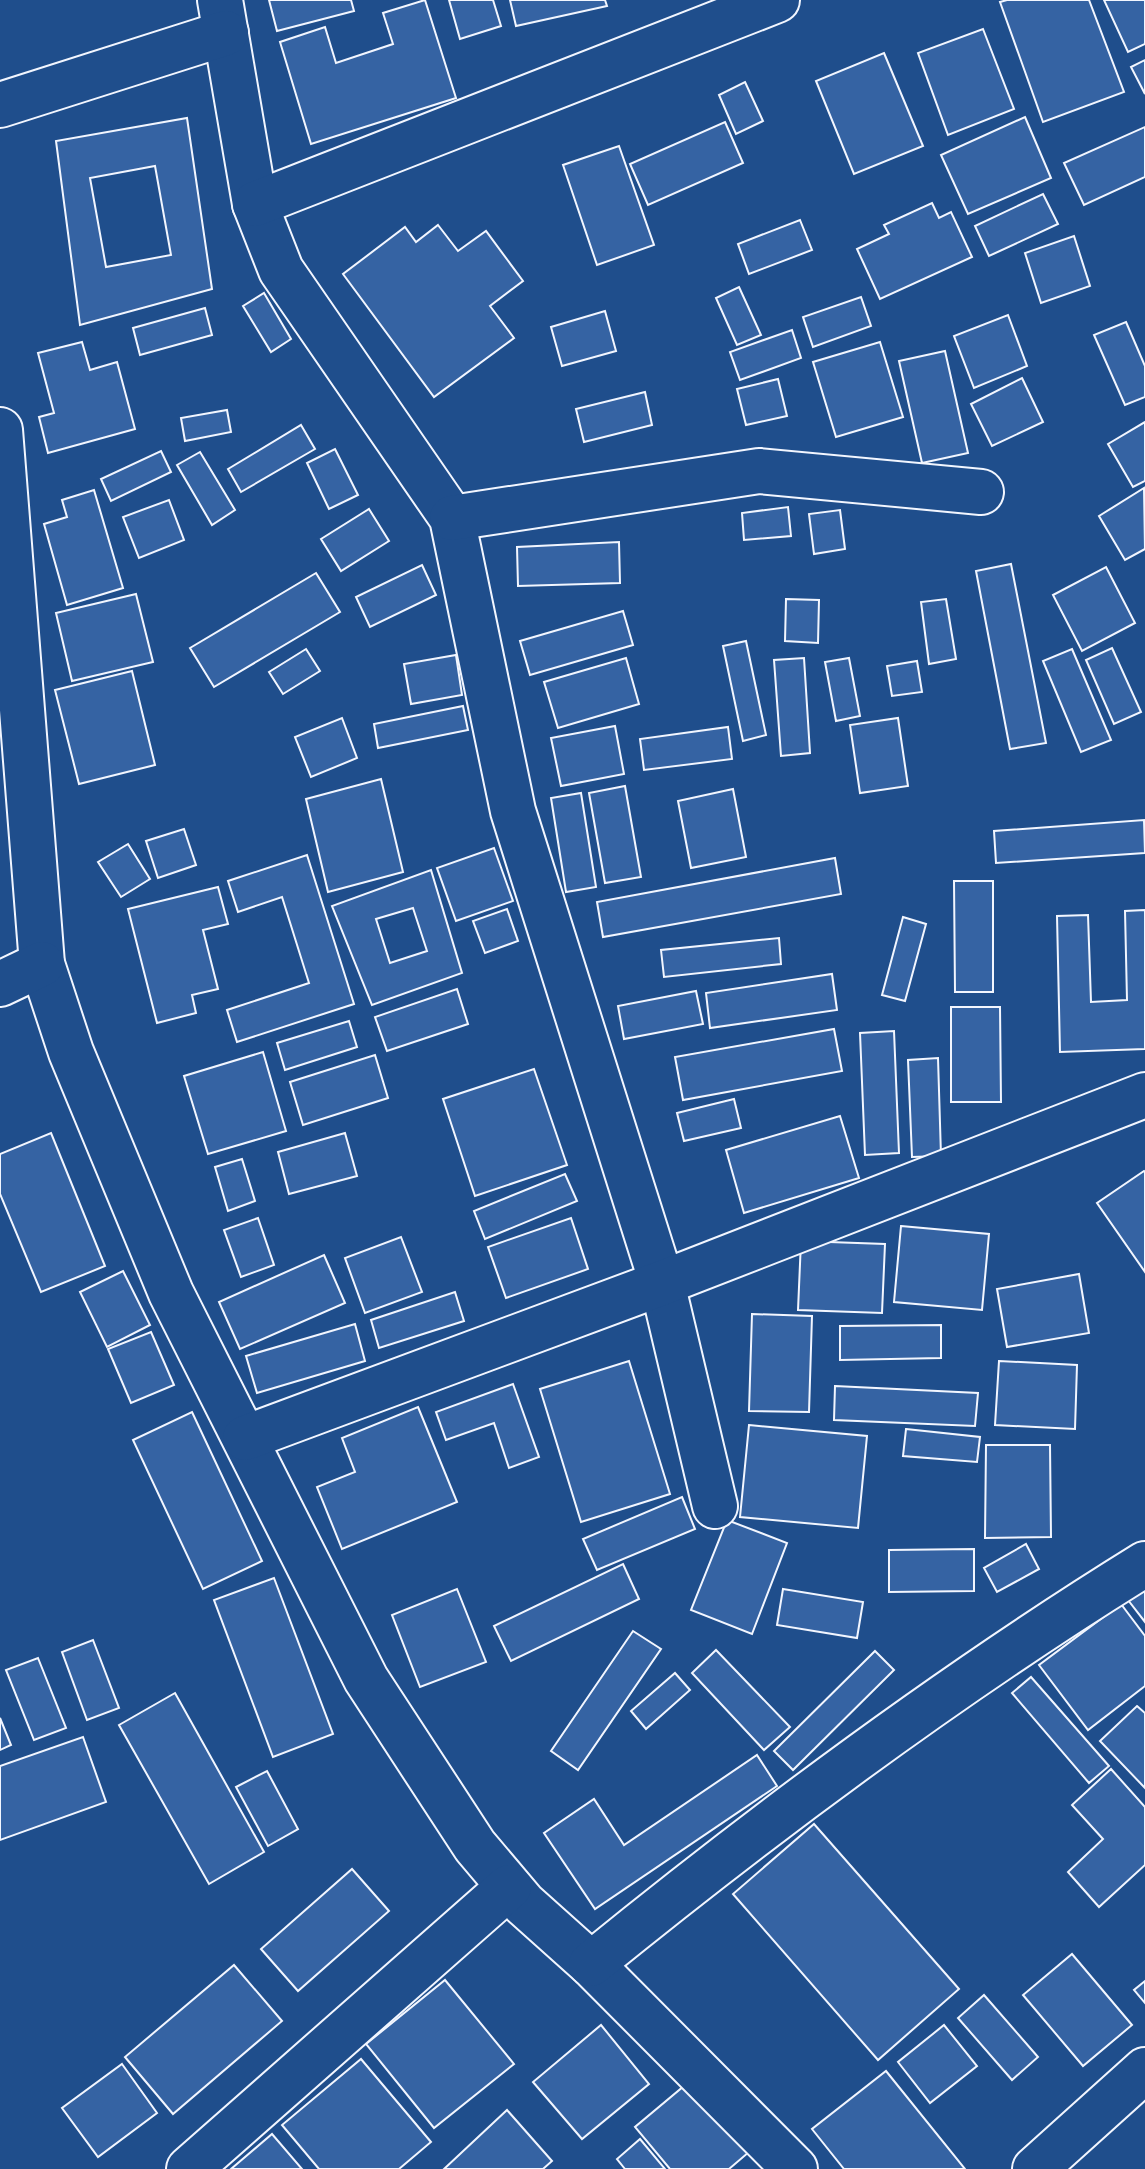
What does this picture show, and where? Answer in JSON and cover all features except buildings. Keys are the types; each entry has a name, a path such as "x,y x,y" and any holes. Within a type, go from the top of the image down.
{"street":[{"path":"255,204 777,0"},
{"path":"0,105 223,16 255,204 281,270 452,518 513,811 662,1283 715,1506"},
{"path":"0,430 42,964 71,1052 171,1293 366,1679 475,1846 509,1887 591,1964 795,2169"},
{"path":"452,518 759,471 981,492"},
{"path":"0,984 42,964"},
{"path":"245,1438 662,1283 1145,1095"},
{"path":"591,1964 717,1861 1005,1652 1145,1564"},
{"path":"189,2169 509,1887"},
{"path":"1035,2169 1145,2070"}]}
